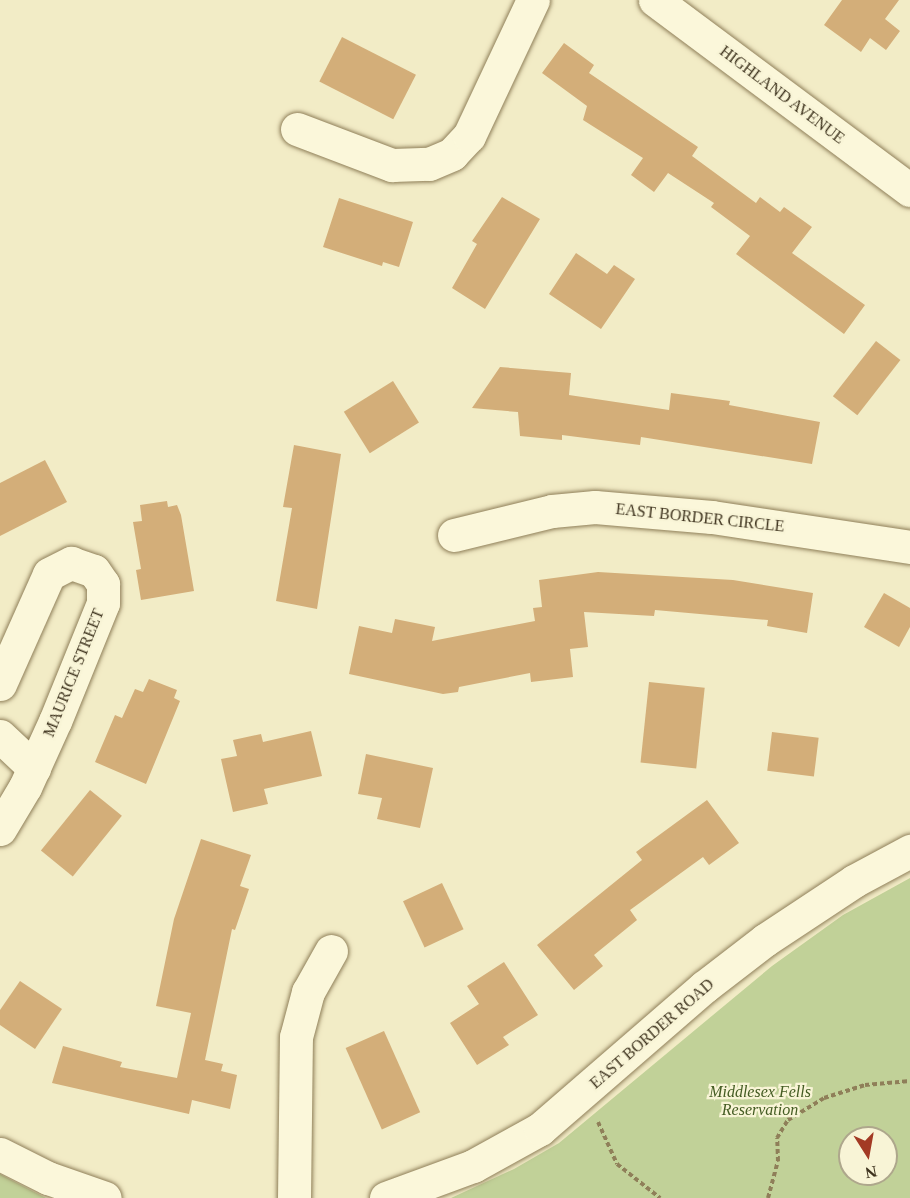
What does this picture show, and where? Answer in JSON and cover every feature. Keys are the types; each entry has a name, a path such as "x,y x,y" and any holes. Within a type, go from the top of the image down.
{"street":[{"path":"297,129 392,165 429,164 452,154 469,136 533,0"},
{"name":"HIGHLAND AVENUE","path":"655,0 910,190"},
{"name":"EAST BORDER CIRCLE","path":"454,535 552,511 595,507 712,517 910,547"},
{"name":"MAURICE STREET","path":"0,684 49,574 71,563 94,571 103,585 104,600 34,768 0,829"},
{"path":"0,736 34,768"},
{"name":"EAST BORDER ROAD","path":"386,1198 505,1151 580,1097 704,987 765,940 854,881 910,851"},
{"path":"294,1198 296,1037 308,992 332,951"},
{"path":"0,1154 48,1178 105,1198"}],"path":[{"path":"768,1198 778,1161 777,1138 788,1120 824,1098 865,1085 910,1081"},
{"path":"580,1097 600,1125 617,1164 660,1198"}],"green space":[{"name":"Middlesex Fells Reservation","path":"910,878 910,1198 451,1198 514,1169 559,1143 772,966 843,915"},
{"path":"0,1174 17,1183 46,1198 0,1198"}],"building":[{"path":"842,0 899,0 885,19 900,31 886,50 870,38 861,52 824,25"},
{"path":"342,37 416,75 393,119 319,82"},
{"path":"564,43 594,65 589,73 698,147 692,156 756,203 760,197 780,212 784,207 812,227 792,253 865,305 844,334 736,254 750,236 711,207 714,203 668,173 654,192 631,175 643,158 583,120 587,106 542,73"},
{"path":"502,197 540,219 485,309 452,288 477,244 472,241"},
{"path":"339,198 413,222 399,267 383,262 382,266 323,247"},
{"path":"576,253 607,274 614,265 635,279 601,329 549,294"},
{"path":"876,341 900,360 857,415 833,396"},
{"path":"500,367 571,373 569,395 669,410 671,393 730,401 729,405 820,422 812,464 641,437 640,445 562,435 562,440 520,436 518,412 472,408"},
{"path":"393,381 419,423 370,453 344,412"},
{"path":"294,445 341,454 317,609 276,601 292,508 283,507"},
{"path":"45,460 67,502 0,536 0,483"},
{"path":"167,501 168,507 177,505 181,515 194,591 141,600 136,570 141,569 133,522 142,521 140,505"},
{"path":"598,572 733,580 813,593 807,633 767,626 768,620 655,610 654,616 584,612 588,647 570,649 573,677 531,682 530,673 459,687 458,692 443,694 349,674 359,626 392,633 395,619 435,627 432,641 535,621 533,608 542,607 539,580"},
{"path":"884,593 910,608 910,627 899,647 864,627"},
{"path":"149,679 177,690 174,698 180,701 146,784 95,762 115,715 122,718 135,689 143,692"},
{"path":"649,682 705,688 696,768 641,763"},
{"path":"311,731 322,776 264,789 268,804 233,812 221,759 237,756 233,740 261,734 263,742"},
{"path":"772,732 819,738 814,776 767,771"},
{"path":"366,754 433,768 420,828 377,819 382,798 358,794"},
{"path":"90,790 122,816 73,876 41,851"},
{"path":"707,800 739,843 709,865 703,857 630,910 637,920 594,955 603,966 574,990 537,945 642,860 636,852"},
{"path":"201,839 251,855 240,886 249,889 235,930 232,929 205,1060 223,1064 221,1071 237,1075 230,1109 192,1100 189,1114 52,1083 63,1046 122,1062 120,1067 177,1078 191,1013 156,1006 174,919"},
{"path":"442,883 464,929 425,947 403,901"},
{"path":"504,962 538,1015 503,1037 509,1045 477,1065 450,1023 479,1004 467,986"},
{"path":"20,981 62,1009 35,1049 0,1025 0,1010"},
{"path":"384,1031 420,1112 382,1129 346,1048"}]}
